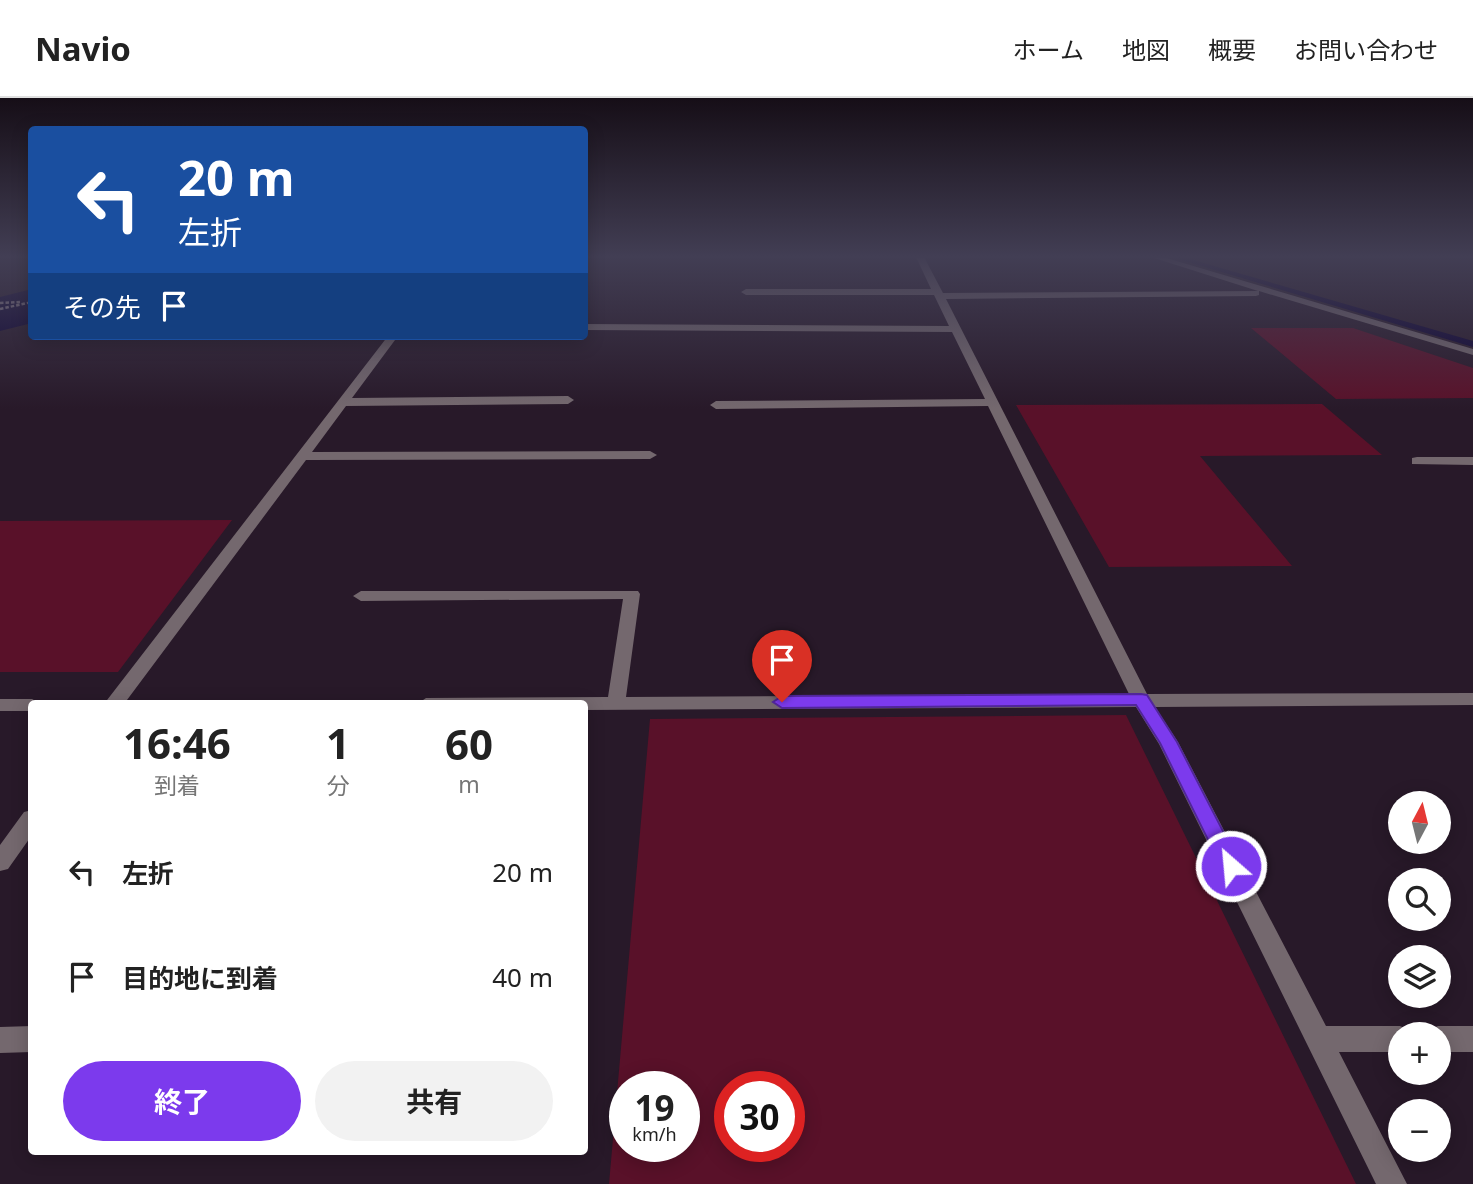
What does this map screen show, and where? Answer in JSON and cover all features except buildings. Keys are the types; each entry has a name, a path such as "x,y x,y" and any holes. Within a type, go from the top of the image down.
{"street":[{"path":"947,308 1141,699 1168,742 1392,1184"},
{"path":"1321,308 1473,352"},
{"path":"588,327 957,329"},
{"path":"116,700 390,340"},
{"path":"344,402 568,400"},
{"path":"716,405 994,402"},
{"path":"304,456 650,454"},
{"path":"1417,461 1473,461"},
{"path":"361,596 632,594 616,703"},
{"path":"588,703 1473,699"},
{"path":"0,705 28,705"},
{"path":"0,863 28,824"},
{"path":"0,1040 28,1039"},
{"path":"1319,1040 1388,1039"},
{"path":"1451,1039 1473,1039"}],"shaded area":[{"path":"1251,328 1353,328 1473,368 1473,398 1336,399"},
{"path":"1322,404 1382,455 1200,456 1292,566 1109,567 1016,405"},
{"path":"232,520 118,672 0,672 0,521"},
{"path":"1126,715 1356,1184 609,1184 611,1162 700,1162 700,1071 619,1071 650,719"}],"waterway":[{"path":"0,314 25,308"},
{"path":"1349,308 1473,344"}],"route":[{"path":"782,702 1141,699 1168,742 1231,866"}]}
